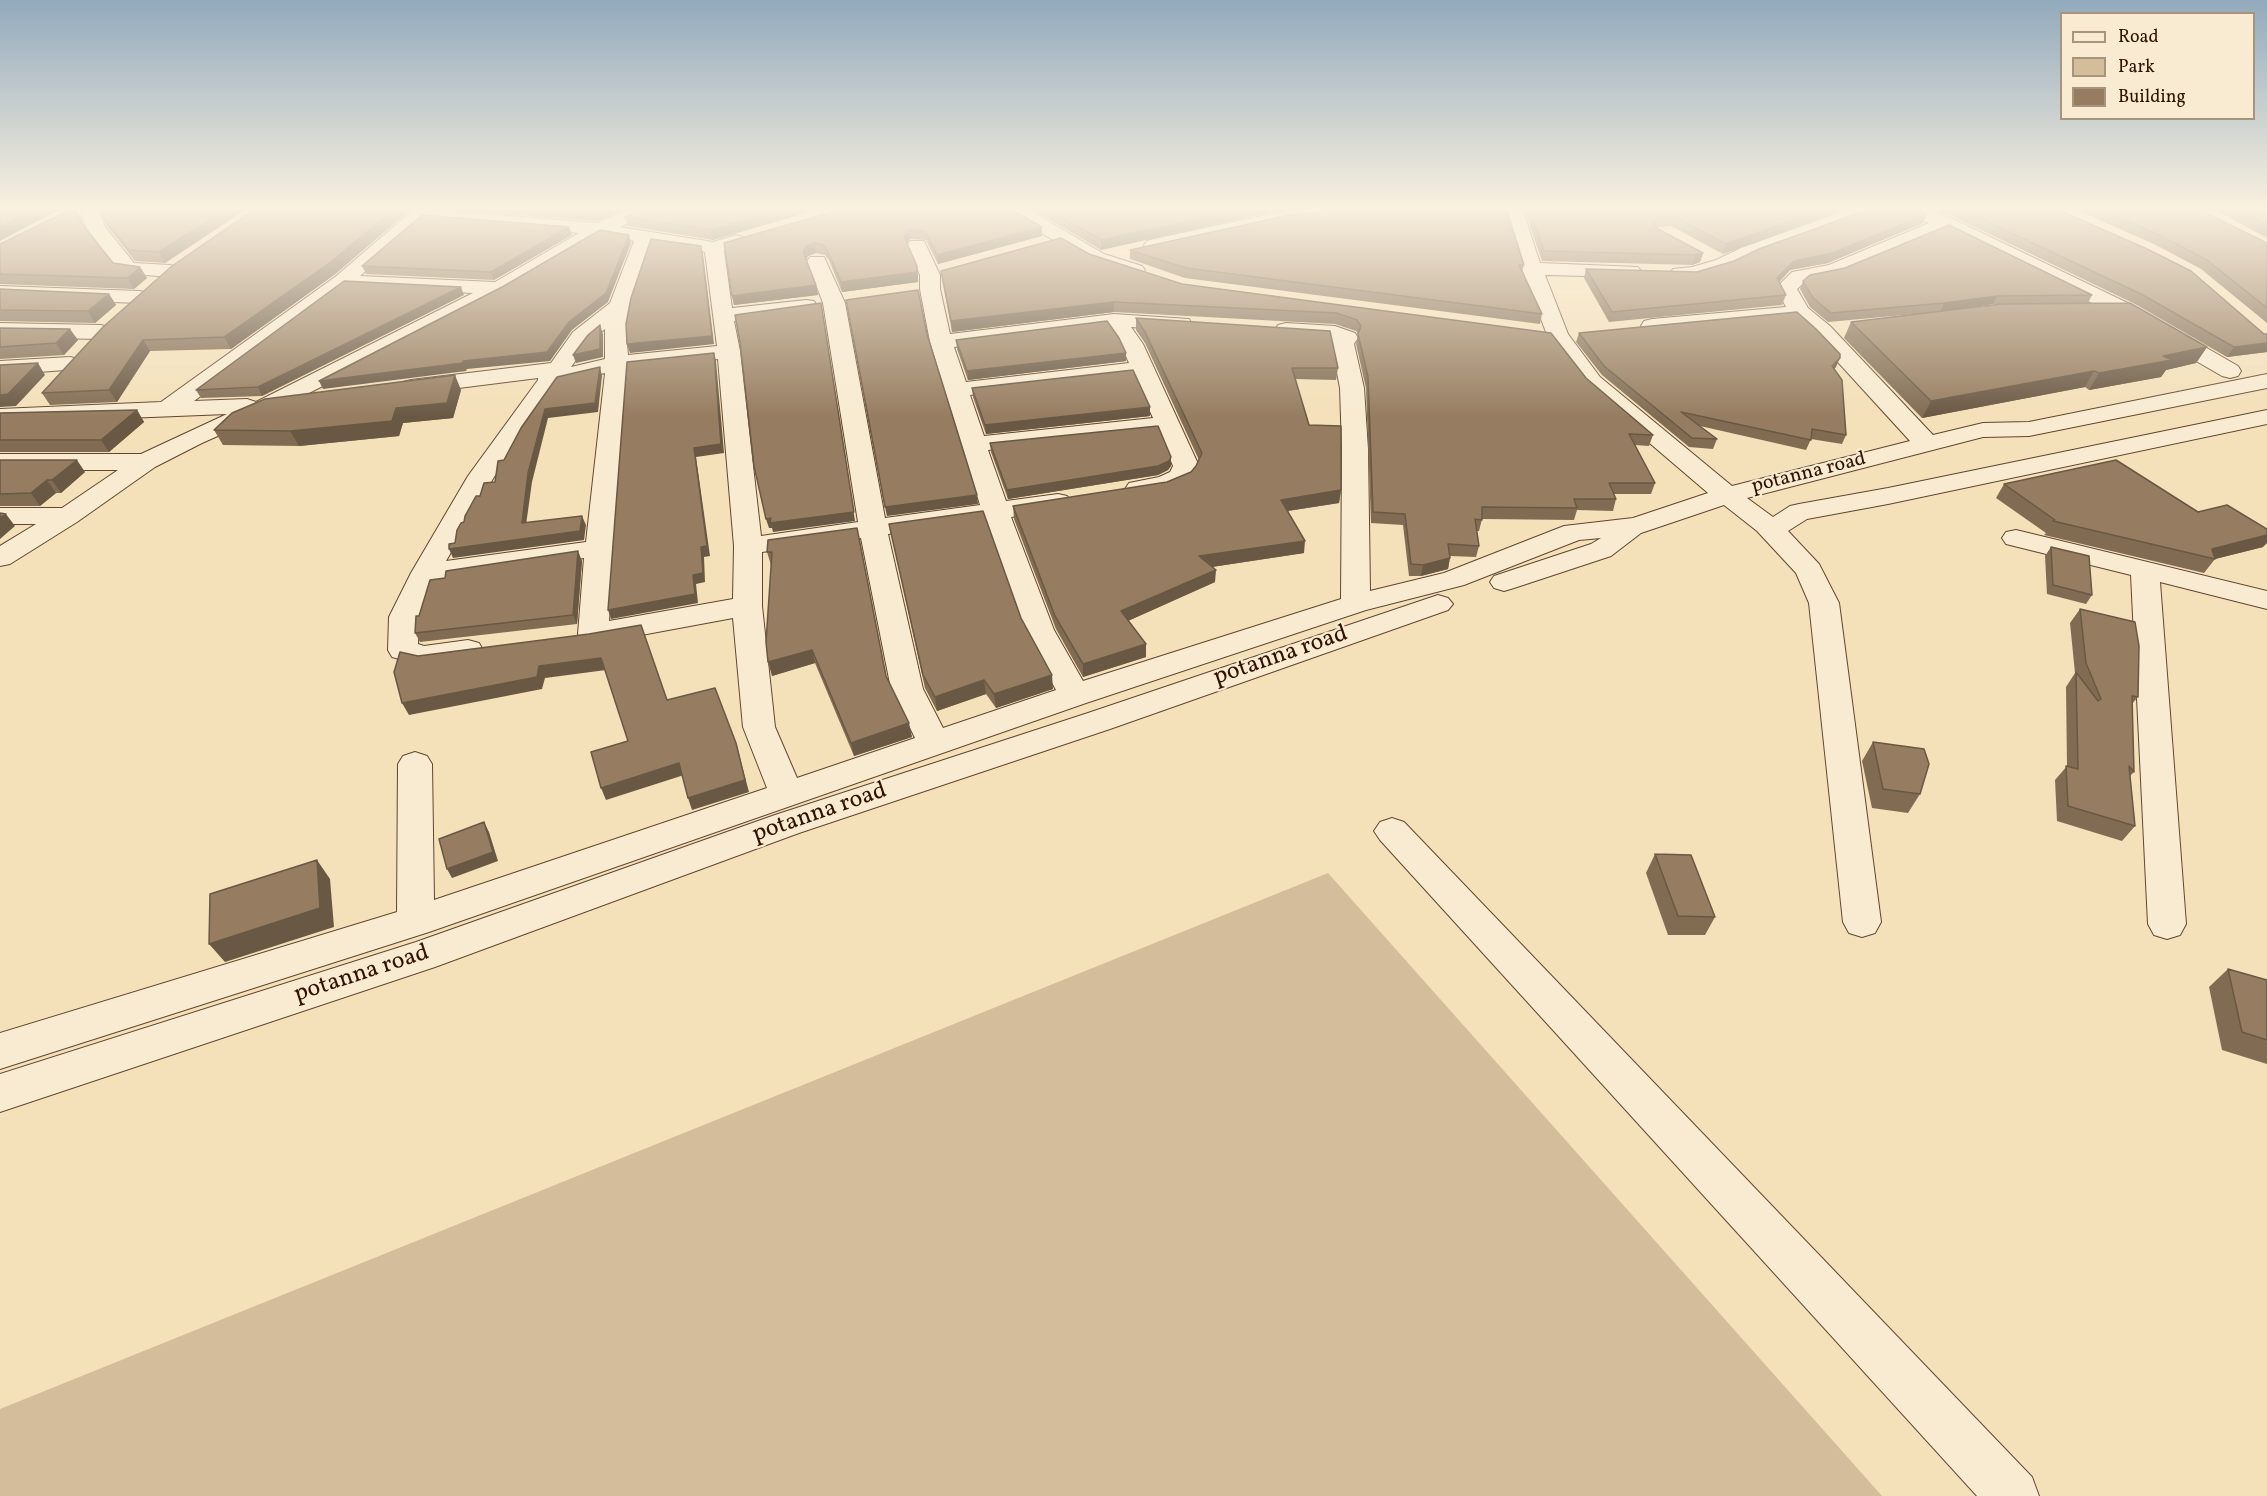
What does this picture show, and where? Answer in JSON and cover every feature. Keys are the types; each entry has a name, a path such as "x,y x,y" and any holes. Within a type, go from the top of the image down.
{"street":[{"path":"0,416 37,400 101,332 162,278"},
{"path":"166,410 346,278"},
{"path":"0,558 68,516 146,462 267,405 517,278"},
{"path":"630,278 620,306 615,332 617,363 599,548 582,635 747,606"},
{"path":"718,278 729,351 748,546 747,606 759,727 786,793"},
{"path":"829,278 845,301 873,529 890,616 907,689 934,743"},
{"path":"929,278 941,342 996,512 1039,630 1075,695"},
{"path":"1535,278 1557,335 1592,382 1726,495 1764,522 1809,570 1824,603 1862,922"},
{"path":"1797,278 1786,288 1799,312 1821,331 1927,444"},
{"path":"2058,278 2126,311 2230,371"},
{"path":"342,281 499,288"},
{"path":"0,292 140,297"},
{"path":"722,316 845,301"},
{"path":"492,647 424,656 404,650 404,617 425,573 481,476 551,373 581,337 620,306"},
{"path":"2081,311 2126,311"},
{"path":"1626,329 1799,312"},
{"path":"941,342 1114,320 1197,326"},
{"path":"748,546 996,512 1166,484 1180,477 1186,466 1132,344 1114,320"},
{"path":"1264,329 1335,333 1347,338 1342,342 1352,388 1355,449 1356,604"},
{"path":"1821,331 1845,329"},
{"path":"0,330 101,332"},
{"path":"1533,332 1557,335 1580,333"},
{"path":"393,390 729,351"},
{"path":"0,368 70,364"},
{"name":"potanna road","path":"1983,430 2006,412 2267,364"},
{"path":"957,390 1141,368"},
{"name":"potanna road","path":"0,1051 416,921 1075,695 1356,604 1454,579 1575,532 1636,526 1726,495 1983,430 2029,429 2267,381"},
{"path":"37,400 166,410 267,405 336,396"},
{"path":"1764,522 1799,512 1888,496 2267,417"},
{"path":"974,444 1168,424"},
{"path":"0,462 146,462"},
{"path":"0,516 68,516"},
{"name":"potanna road","path":"0,1093 421,956 787,824 1601,550 1636,526"},
{"path":"2016,538 2267,600"},
{"path":"425,573 599,548"},
{"path":"2145,570 2167,924"},
{"path":"415,764 416,921"},
{"path":"1392,831 2013,1496"}],"green space":[{"path":"1328,873 1882,1496 0,1496 0,1409"}],"building":[{"path":"159,278 308,278 224,337 143,340 109,390 42,393 103,327"},
{"path":"518,278 612,278 606,293 569,322 547,352 319,381"},
{"path":"638,278 705,278 712,336 627,344 626,324"},
{"path":"729,278 813,278 816,285 732,296"},
{"path":"839,278 873,278 841,282"},
{"path":"942,278 1163,278 1182,284 1551,333 1586,378 1653,435 1629,434 1655,483 1609,483 1616,499 1574,499 1577,508 1482,507 1482,520 1475,519 1479,546 1448,544 1450,558 1423,565 1411,564 1405,514 1373,512 1368,377 1358,334 1361,326 1357,320 1336,313 1114,302 951,321"},
{"path":"1262,278 1525,278 1542,314"},
{"path":"1591,278 1777,278 1786,295 1612,312"},
{"path":"1807,278 2057,278 2092,295 1997,296 1831,313 1813,298 1803,281"},
{"path":"2107,278 2199,278 2264,334 2267,334 2267,343 2234,347 2141,294"},
{"path":"2229,278 2267,278 2267,308"},
{"path":"344,281 461,287 258,387 196,390"},
{"path":"0,289 109,294 88,311 0,310"},
{"path":"918,290 927,334 977,495 885,507 846,300"},
{"path":"821,303 854,512 770,523 771,518 766,519 754,466 735,315"},
{"path":"2130,303 2207,347 2163,356 2172,360 2099,373 2094,371 1931,401 1851,322 2001,304"},
{"path":"1797,312 1840,354 1840,358 1832,366 1842,380 1846,435 1812,429 1811,440 1681,412 1717,439 1692,438 1604,366 1579,333"},
{"path":"1136,318 1330,331 1338,368 1292,368 1309,425 1341,426 1341,490 1281,500 1305,541 1199,556 1216,570 1121,611 1146,644 1083,664 1055,616 1013,506 1167,482 1191,472 1196,466 1202,453 1145,332"},
{"path":"1107,321 1126,353 967,371 956,340"},
{"path":"600,325 600,349 573,355 588,335"},
{"path":"0,328 70,329 56,343 0,347"},
{"path":"714,353 721,444 694,448 707,546 701,547 703,573 693,575 695,594 608,610 627,362"},
{"path":"38,363 8,394 0,395 0,365"},
{"path":"600,367 595,403 545,409 528,473 522,523 582,516 580,531 449,549 449,544 455,543 457,530 464,522 476,496 480,496 484,483 495,482 498,461 504,460 521,428 557,377"},
{"path":"1133,370 1150,407 985,425 972,388"},
{"path":"455,375 447,403 396,408 392,421 290,431 214,430 232,413 265,399"},
{"path":"137,410 101,440 0,440 0,413"},
{"path":"1158,426 1171,457 1169,461 1158,466 1007,490 990,443"},
{"path":"0,460 77,460 31,493 0,494"},
{"path":"2116,460 2198,512 2227,505 2267,529 2267,535 2212,549 2215,559 2053,521 2055,520 2004,484"},
{"path":"983,511 1021,618 1052,675 994,694 984,680 935,697 923,675 889,524"},
{"path":"857,528 886,676 909,723 851,743 812,650 768,662 766,642 772,552 767,552 768,540"},
{"path":"2051,547 2089,556 2092,595 2053,585"},
{"path":"578,551 573,615 415,633 416,616 419,616 430,580 445,578 446,571"},
{"path":"2080,609 2135,622 2139,646 2138,697 2132,696 2134,772 2129,766 2135,826 2068,806 2066,766 2078,769 2076,672 2098,701 2101,699 2086,663"},
{"path":"641,625 667,700 715,688 736,743 745,780 688,798 679,763 601,788 591,752 628,741 601,658 539,666 537,677 402,703 394,672 400,652 418,656"},
{"path":"1873,742 1924,749 1929,764 1920,794 1883,789"},
{"path":"484,822 493,852 447,869 439,839"},
{"path":"1655,854 1691,855 1715,917 1678,916"},
{"path":"317,860 320,908 209,944 210,894"},
{"path":"2228,969 2267,980 2267,1040 2242,1032"}]}
